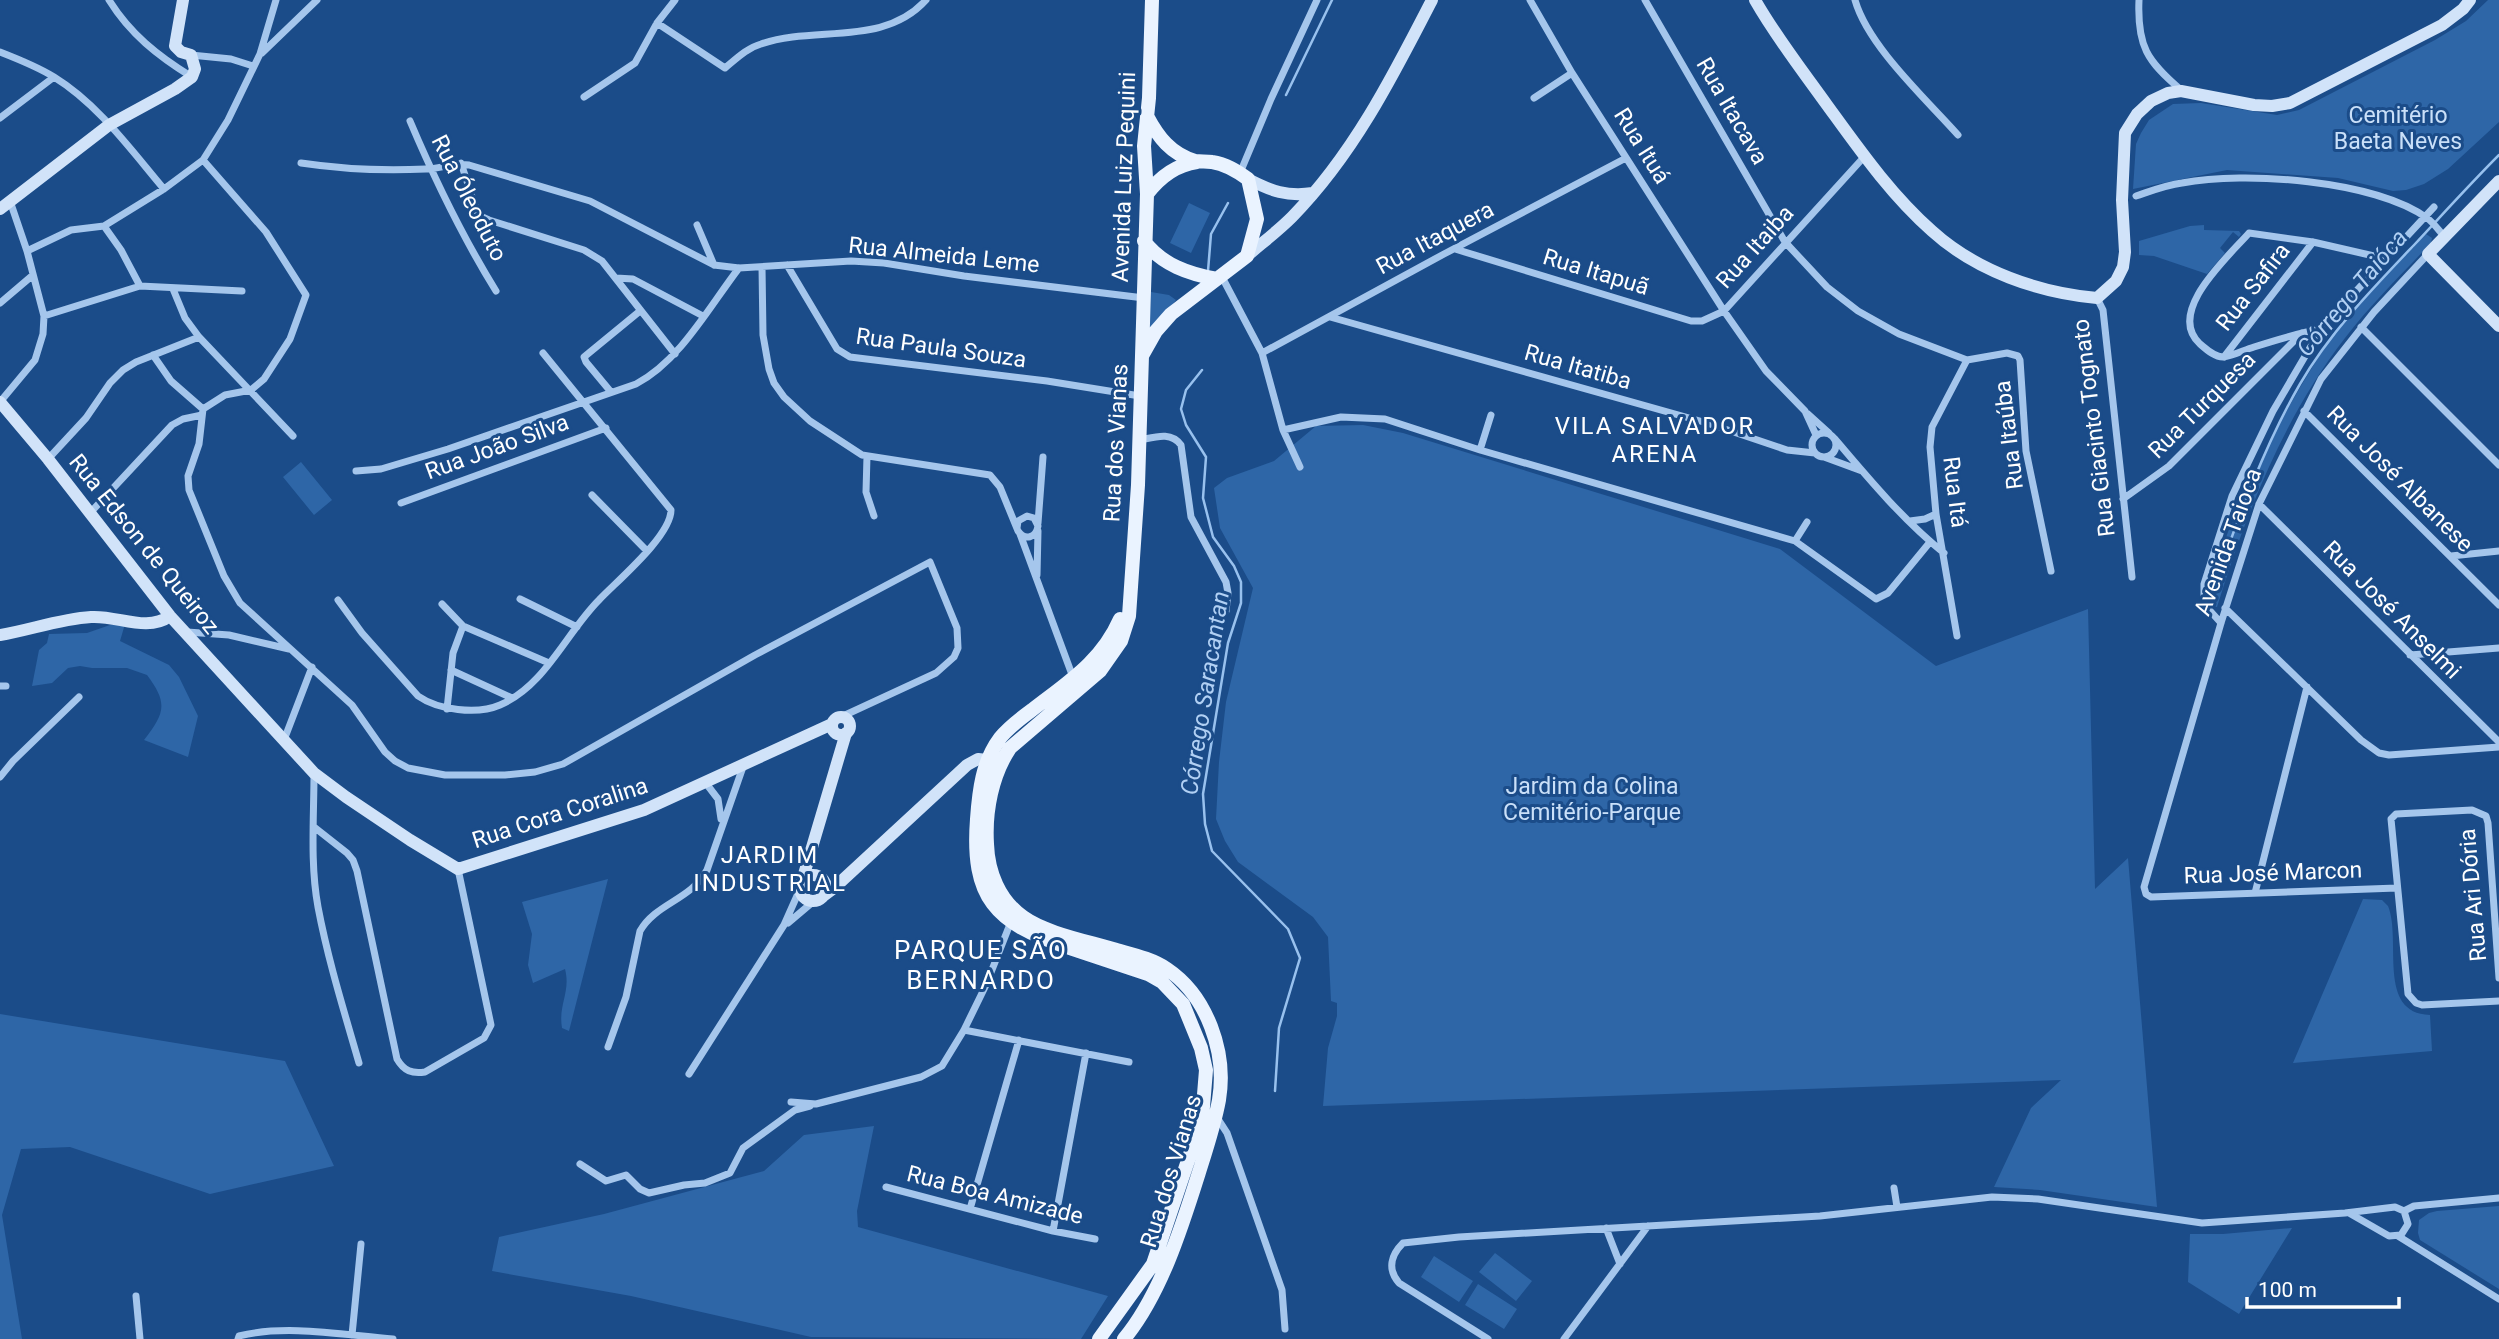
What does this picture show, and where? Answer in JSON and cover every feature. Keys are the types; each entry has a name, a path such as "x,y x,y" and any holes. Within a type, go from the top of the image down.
{"main road":[{"name":"Avenida Luiz Pequini","path":"1142,355 1147,194 1144,146 1149,98 1152,0"},
{"path":"1146,114 1161,139 1179,154 1198,162"},
{"path":"1147,194 1172,169 1198,162 1213,162 1244,176 1257,219 1247,256"},
{"path":"1144,242 1178,269 1220,278"},
{"name":"Rua dos Vianas","path":"1124,1339 1141,1318 1153,1296 1190,1202 1216,1116 1220,1097 1220,1066 1214,1036 1196,998 1165,967 1013,917 994,907 977,867 975,838 979,795 1006,732 1075,684 1104,650 1130,602 1142,355 1156,331 1171,314 1247,256"},
{"name":"Rua dos Vianas","path":"1013,917 1035,936 1148,974 1162,982 1183,1004 1201,1048 1206,1070 1202,1119 1153,1264 1100,1339"}],"street":[{"path":"108,0 145,45 192,77"},
{"path":"183,0 175,46 181,52 231,59 253,66"},
{"path":"27,251 71,230 104,226 164,189 204,160 228,120 260,54 276,0"},
{"path":"260,54 317,0"},
{"path":"584,97 635,63 657,23 675,0"},
{"path":"657,23 725,68 754,46 763,43 891,25 907,17 926,0"},
{"path":"1313,193 1293,196 1265,188 1244,176 1271,99 1317,0"},
{"name":"Rua dos Vianas","path":"1247,256 1285,223 1313,193 1379,102 1432,0"},
{"name":"Rua Ituá","path":"1530,0 1572,74 1724,311"},
{"name":"Rua Itacava","path":"1645,0 1785,242"},
{"path":"1755,0 1768,24 1864,157 1932,232 1993,270 2064,295 2096,298"},
{"path":"1854,0 1865,28 1877,44 1958,135"},
{"path":"2139,0 2141,34 2146,52 2161,73 2181,91 2272,106 2290,103 2442,25 2470,0"},
{"path":"0,52 54,77 109,125 164,189"},
{"path":"0,402 35,360 43,334 44,316 27,251 5,205 109,125 192,77 195,69 191,55"},
{"path":"1534,97 1572,74"},
{"path":"0,118 54,77"},
{"name":"Rua Giacinto Tognato","path":"2132,577 2103,310 2096,298 2116,281 2123,267 2125,134 2137,114 2151,101 2168,93 2181,91"},
{"name":"Rua Óleoduto","path":"410,121 465,239 496,291"},
{"name":"Rua Itaiba","path":"1816,435 1805,411 1766,371 1724,311 1864,157"},
{"name":"Rua Itaquera","path":"1262,353 1626,158"},
{"path":"90,513 163,433 183,419 203,412 225,395 251,390 264,379 296,326 306,295 266,232 204,160"},
{"path":"301,163 367,169 434,169 457,164 475,210 482,218 584,250 602,261 675,354"},
{"name":"Rua Almeida Leme","path":"457,164 590,201 714,265 739,268 862,262 1144,298"},
{"path":"2136,196 2180,183 2252,178 2359,191 2407,207 2428,219 2441,233"},
{"name":"Avenida Taioca","path":"2151,897 2146,894 2144,881 2225,608 2259,504 2304,411 2321,379 2361,327 2428,254 2441,233 2499,181"},
{"path":"2221,623 2204,604 2204,584 2232,496 2273,411 2321,329 2428,219 2434,207"},
{"path":"697,225 714,265"},
{"path":"104,226 121,250 140,286"},
{"path":"2321,329 2303,332 2224,357 2209,352 2196,340 2190,314 2193,303 2208,279 2249,233 2313,242 2387,259"},
{"name":"Rua Itaúba","path":"1785,242 1827,287 1858,311 1899,334 1967,360 2007,353 2014,353 2020,360 2026,451 2051,571"},
{"name":"Rua Safira","path":"2224,357 2313,242"},
{"name":"Rua Itapuã","path":"1455,249 1691,321 1702,321 1724,311"},
{"path":"2428,254 2498,323"},
{"name":"Rua Paula Souza","path":"786,265 837,349 850,357 1047,381 1140,396"},
{"path":"762,267 763,335 769,369 774,383 784,397 810,421 852,450 867,456 990,475 1000,487 1018,531 1075,684"},
{"path":"356,471 381,469 448,449 650,377 675,354 739,268"},
{"path":"0,303 33,275"},
{"path":"616,278 633,279 703,316"},
{"path":"1220,278 1262,353 1283,430 1300,467"},
{"path":"44,316 140,286 242,291"},
{"path":"173,289 185,318 199,337 293,436"},
{"path":"609,392 584,357 640,311"},
{"name":"Rua Itatiba","path":"1330,317 1707,423 1787,450 1815,453"},
{"path":"2361,327 2499,465"},
{"name":"Rua Turquesa","path":"2123,499 2169,466 2303,332"},
{"path":"48,459 86,418 110,383 123,370 136,362 199,337"},
{"path":"338,600 362,634 418,696 447,709 486,709 512,698 530,683 598,600 647,551 669,522 671,510 587,400 543,353"},
{"path":"153,355 171,381 203,412"},
{"name":"Rua Itá","path":"1957,636 1936,514 1931,427 1967,360"},
{"name":"Rua Edson de Queiroz","path":"0,402 48,459 170,616 314,773"},
{"path":"1805,411 1832,436 1930,542 1944,553"},
{"name":"Rua José Albanese","path":"2304,411 2499,605"},
{"path":"203,412 200,444 188,475 189,490 231,590 240,603 313,667 284,740"},
{"path":"1480,450 1491,415"},
{"path":"1283,430 1341,417 1385,419 1480,450 1795,541 1876,599 1888,593 1930,542"},
{"name":"Rua João Silva","path":"401,503 606,428"},
{"path":"1832,436 1816,435 1812,444 1815,453 1863,471"},
{"path":"1139,440 1167,436 1173,437 1181,445 1191,517 1226,582 1226,611"},
{"path":"1824,457 1835,452 1832,436"},
{"path":"867,456 866,492 874,516"},
{"path":"1037,579 1043,457"},
{"path":"592,495 647,551"},
{"name":"Rua José Anselmi","path":"2259,504 2499,745"},
{"path":"1910,521 1936,514"},
{"path":"1018,531 1018,521 1027,516 1034,518 1038,526"},
{"path":"1795,541 1807,522"},
{"path":"1018,531 1026,537 1032,536 1038,526"},
{"path":"2451,556 2499,551"},
{"name":"Rua Cora Coralina","path":"313,667 352,705 385,752 408,768 445,775 505,775 535,772 563,764 755,655 930,562 959,638 954,657 936,673 705,782 644,810 458,869 410,841 314,773"},
{"path":"520,599 577,627"},
{"path":"442,604 463,626 549,663"},
{"path":"2225,608 2361,740 2379,753 2401,754 2499,745"},
{"path":"0,635 93,616 160,624 170,616"},
{"path":"447,709 453,653 463,626"},
{"path":"187,632 240,637 293,650"},
{"path":"2410,655 2499,648"},
{"path":"451,670 512,698"},
{"path":"2255,893 2307,687"},
{"path":"0,777 13,761 79,698"},
{"path":"689,1074 784,925 801,885 846,733 837,734 833,730 837,720"},
{"path":"784,925 852,871 967,765 978,759 994,761"},
{"path":"608,1047 626,997 640,931 654,914 701,881 744,763"},
{"path":"314,773 317,906 333,978 359,1063"},
{"path":"705,782 718,799 721,824"},
{"name":"Rua Ari Dória","path":"2397,888 2391,819 2396,814 2472,810 2486,816 2499,978"},
{"path":"314,827 347,853 358,871 397,1059 407,1071 415,1073 425,1072 484,1038 491,1026 458,869"},
{"path":"814,841 813,859 825,890 818,899"},
{"path":"818,899 803,897 801,885 807,876 821,879 852,871"},
{"path":"2397,888 2405,987 2411,999 2422,1005 2499,1001"},
{"name":"Rua José Marcon","path":"2151,897 2397,888"},
{"path":"580,1164 607,1181 626,1175 640,1189 649,1193 705,1183 730,1173 743,1148 795,1111 932,1073 949,1057 964,1030 986,985 1013,917"},
{"path":"964,1030 1129,1062"},
{"path":"970,1209 1019,1040"},
{"path":"1054,1231 1086,1053"},
{"path":"791,1102 814,1104"},
{"path":"1216,1116 1227,1133 1282,1290 1285,1329"},
{"name":"Rua Boa Amizade","path":"886,1187 1095,1240"},
{"path":"1894,1188 1897,1207"},
{"path":"1488,1339 1399,1283 1391,1272 1391,1264 1393,1256 1403,1243 1459,1237 1821,1216 1964,1199 2017,1197 2202,1223 2349,1213 2381,1219"},
{"path":"2404,1211 2414,1206 2499,1198"},
{"path":"2381,1219 2395,1207 2404,1211 2408,1224 2398,1236"},
{"path":"2349,1213 2381,1219"},
{"path":"2381,1219 2389,1236 2398,1236 2499,1299"},
{"path":"1564,1339 1648,1226"},
{"path":"1606,1228 1620,1264"},
{"path":"352,1335 361,1244"},
{"path":"136,1296 140,1339"},
{"path":"238,1339 239,1336 252,1333 276,1331 393,1339"}],"green space":[{"name":"Cemitério Baeta Neves","path":"2488,0 2499,0 2499,122 2448,169 2424,184 2393,191 2338,178 2227,170 2133,189 2136,144 2141,133 2149,120 2173,104 2201,103 2277,115 2299,110 2435,40 2466,21"},
{"path":"1189,203 1210,213 1191,253 1170,243"},
{"path":"2204,225 2204,230 2239,231 2241,234 2239,237 2233,232 2220,248 2225,253 2207,274 2154,256 2139,255 2139,241 2190,226"},
{"path":"2426,234 2432,238 2431,243 2355,325 2303,400 2254,501 2217,607 2211,606 2215,575 2229,528 2299,389 2329,341 2355,309"},
{"path":"1151,292 1169,295 1176,300 1149,334"},
{"name":"Jardim da Colina Cemitério-Parque","path":"1363,425 1403,433 1780,549 1936,666 2088,609 2095,889 2128,858 2157,1207 2040,1190 1994,1187 2031,1108 2061,1080 1323,1106 1328,1048 1337,1016 1337,1003 1331,1001 1328,937 1313,917 1238,862 1216,819 1226,702 1253,588 1220,528 1214,488 1227,478 1274,461 1316,426"},
{"path":"301,462 332,500 314,515 283,477"},
{"path":"125,624 120,641 169,665 179,677 198,716 188,757 144,740 160,716 161,709 159,694 147,675 127,668 80,666 68,668 52,683 32,686 39,650 47,643 49,634 87,633 110,625"},
{"path":"608,879 569,1031 562,1028 561,1020 566,985 565,969 533,983 528,965 532,934 522,902"},
{"path":"2363,899 2382,900 2388,906 2392,920 2397,989 2403,1002 2413,1011 2430,1015 2432,1051 2293,1063"},
{"path":"0,1014 285,1061 334,1166 210,1194 70,1147 21,1149 2,1215 22,1339 0,1339"},
{"path":"874,1126 857,1211 858,1227 1108,1296 1081,1339 811,1337 631,1296 492,1271 499,1237 604,1214 764,1171 804,1135"},
{"path":"2499,1206 2499,1289 2420,1240 2419,1220 2429,1213"},
{"path":"2292,1228 2239,1314 2188,1282 2190,1234"},
{"path":"1495,1253 1532,1281 1516,1301 1479,1272"},
{"path":"1434,1256 1473,1281 1459,1302 1421,1277"},
{"path":"1478,1284 1517,1309 1504,1329 1465,1305"}],"waterway":[{"name":"Córrego Saracantan","path":"1286,95 1332,0"},
{"name":"Córrego Taióca","path":"2213,589 2263,459 2287,408 2312,365 2369,293 2499,155"},
{"name":"Córrego Saracantan","path":"1208,271 1211,234 1228,203"},
{"name":"Córrego Saracantan","path":"1202,370 1186,390 1181,409 1186,425 1206,457 1203,498 1213,537 1234,566 1241,582 1241,603 1228,643 1203,794 1205,824 1212,851 1288,929 1300,958 1279,1028 1275,1091"}],"district":[{"name":"VILA SALVADOR ARENA","path":"1655,440"},
{"name":"JARDIM INDUSTRIAL","path":"770,869"},
{"name":"PARQUE SÃO BERNARDO","path":"981,965"}]}
